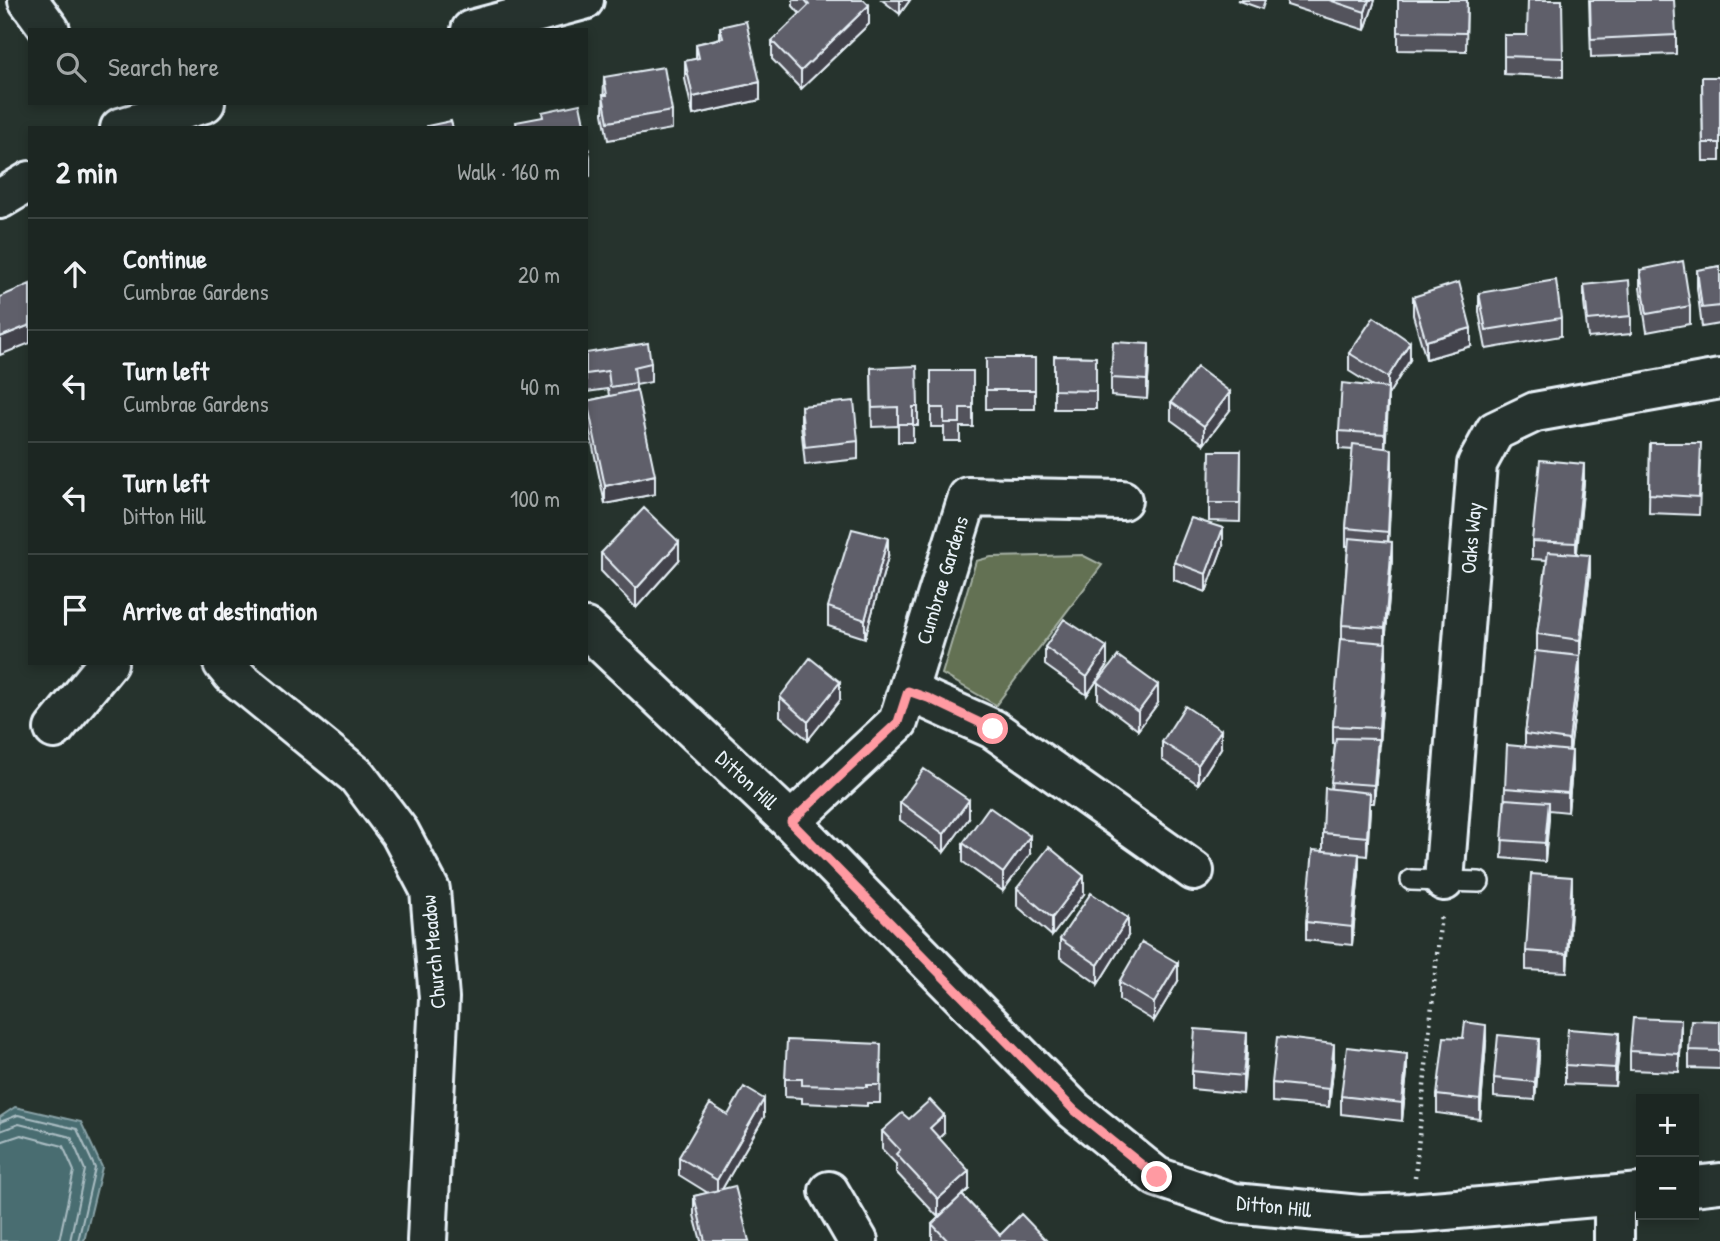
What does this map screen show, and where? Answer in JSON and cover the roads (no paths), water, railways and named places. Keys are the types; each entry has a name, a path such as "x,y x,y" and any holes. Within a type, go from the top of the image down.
{"street":[{"path":"27,0 48,28"},
{"path":"479,28 584,0"},
{"path":"119,121 195,105"},
{"path":"0,199 28,182"},
{"name":"Oaks Way","path":"1445,881 1477,464 1495,431 1535,412 1720,379"},
{"name":"Cumbrae Gardens","path":"791,822 898,722 968,497 1122,500"},
{"name":"Ditton Hill","path":"588,630 791,822 1074,1110 1157,1177 1234,1203 1360,1215 1628,1195"},
{"name":"Church Meadow","path":"225,665 232,674 358,776 400,833 430,890 439,998 427,1241"},
{"path":"54,729 98,667"},
{"path":"908,691 993,729 1194,871"},
{"path":"1699,1185 1720,1182"},
{"path":"829,1191 858,1241"},
{"path":"1614,1241 1628,1195"}],"water":[{"path":"15,1107 81,1122 102,1167 84,1241 0,1241 0,1117"}]}
